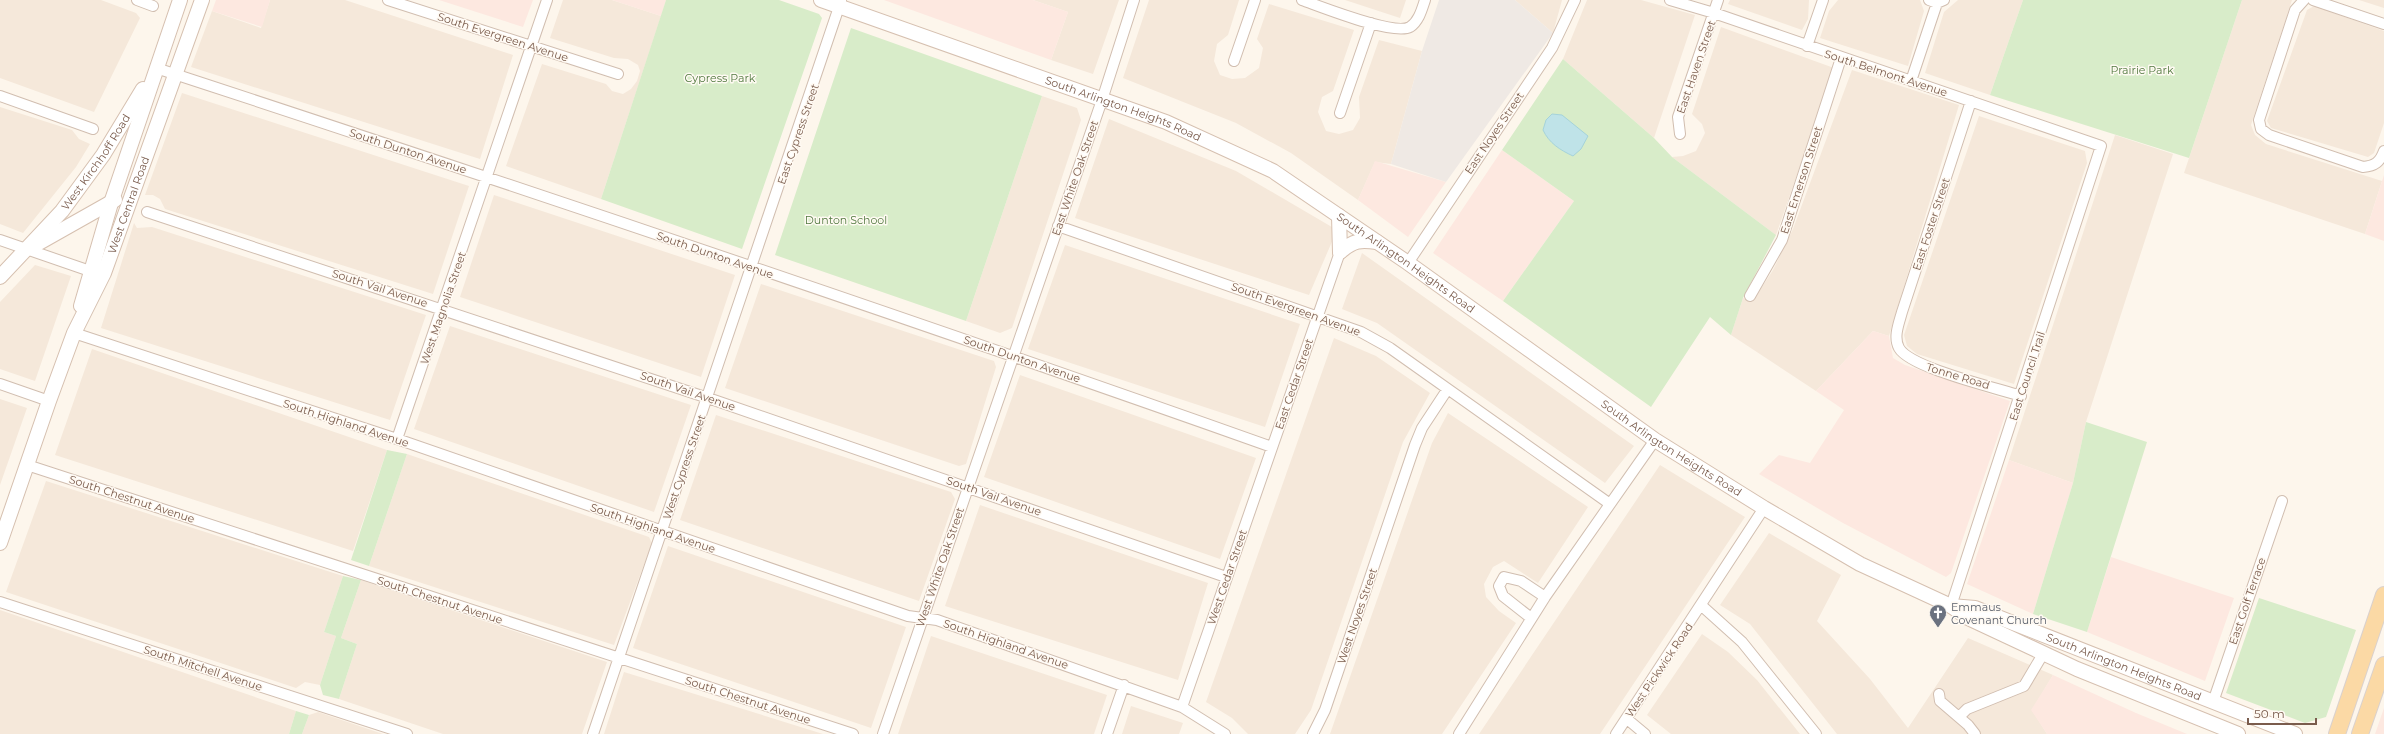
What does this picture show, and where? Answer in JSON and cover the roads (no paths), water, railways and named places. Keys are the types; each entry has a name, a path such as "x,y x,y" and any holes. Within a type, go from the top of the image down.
{"main road":[{"path":"156,68 180,0"},
{"name":"West Central Road","path":"74,333 104,273 202,0"},
{"name":"South Arlington Heights Road","path":"821,0 841,3 1102,100 1166,122 1272,171 1408,263 1656,440 1764,508 1860,564 1951,606 1968,618 2077,670 2238,734"},
{"name":"West Central Road","path":"0,543 2,528 27,465 74,333 90,271 156,68"},
{"name":"West Kirchhoff Road","path":"0,277 62,211 103,155 156,68"},
{"name":"West Kirchhoff Road","path":"26,250 112,203 139,176"},
{"path":"1339,216 1340,252"},
{"path":"1340,252 1350,243 1362,241 1378,243"},
{"path":"2337,734 2384,595"},
{"name":"South Arlington Heights Road","path":"1951,606 1975,608 2295,734"},
{"path":"2360,734 2384,665"}],"street":[{"path":"137,0 153,6"},
{"name":"South Evergreen Avenue","path":"388,0 618,74"},
{"name":"West Magnolia Street","path":"397,439 443,309 547,0"},
{"name":"East White Oak Street","path":"1014,356 1102,100 1134,0"},
{"path":"1234,61 1255,0"},
{"path":"1302,0 1391,29 1410,27 1420,14 1425,0"},
{"name":"East Noyes Street","path":"1408,263 1552,48 1575,0"},
{"name":"South Belmont Avenue","path":"1670,0 1714,13 1841,58 2101,146"},
{"name":"East Haven Street","path":"1680,134 1678,117 1718,0"},
{"path":"1807,46 1824,0"},
{"path":"2304,0 2298,4 2292,17 2259,120 2261,129 2269,135 2363,167 2372,166 2379,162 2384,151"},
{"path":"2313,0 2384,24"},
{"path":"1912,81 1937,1"},
{"name":"East Cypress Street","path":"752,267 841,3"},
{"path":"1340,113 1370,23"},
{"name":"East Emerson Street","path":"1750,296 1782,240 1841,58"},
{"name":"South Dunton Avenue","path":"156,68 488,177 1014,356 1272,447"},
{"path":"0,96 93,129"},
{"name":"East Foster Street","path":"1899,348 1896,338 1902,312 1971,101"},
{"name":"East Council Trail","path":"1951,606 2021,396 2101,146"},
{"name":"South Vail Avenue","path":"147,212 708,398 1226,577"},
{"name":"South Evergreen Avenue","path":"1058,226 1317,315 1376,340 1610,504"},
{"path":"0,240 90,271"},
{"name":"East Cedar Street","path":"1272,447 1340,252"},
{"name":"West Cypress Street","path":"593,734 752,267"},
{"name":"South Highland Avenue","path":"74,333 397,439 661,532 908,616 937,620 1124,685 1182,706 1225,734"},
{"name":"Tonne Road","path":"1899,348 1905,355 1922,365 2021,396"},
{"name":"West White Oak Street","path":"883,734 1014,356"},
{"path":"0,384 49,401"},
{"name":"West Noyes Street","path":"1313,734 1326,710 1422,428 1446,390"},
{"path":"1459,734 1545,597 1656,440"},
{"name":"West Cedar Street","path":"1182,706 1272,447"},
{"name":"South Chestnut Avenue","path":"27,465 853,734"},
{"name":"East Golf Terrace","path":"2213,702 2282,501"},
{"name":"West Pickwick Road","path":"1616,734 1702,606 1764,508"},
{"path":"1532,618 1503,596 1499,586 1504,577 1521,581 1545,597"},
{"name":"South Mitchell Avenue","path":"0,602 407,734"},
{"path":"1702,606 1742,642 1816,734"},
{"path":"1959,717 1967,709 2024,686 2043,654"},
{"path":"1107,734 1124,685"},
{"path":"1938,694 1940,701 1959,717 1975,734"},
{"path":"1627,719 1645,734"}],"water":[{"path":"1552,114 1562,115 1588,136 1581,149 1573,156 1555,146 1545,135 1543,130 1546,120"}],"place":[{"name":"Emmaus Covenant Church","path":"1938,628"}],"park label":[{"name":"Prairie Park","path":"2142,70"},
{"name":"Cypress Park","path":"720,78"},
{"name":"Dunton School","path":"846,220"}]}
